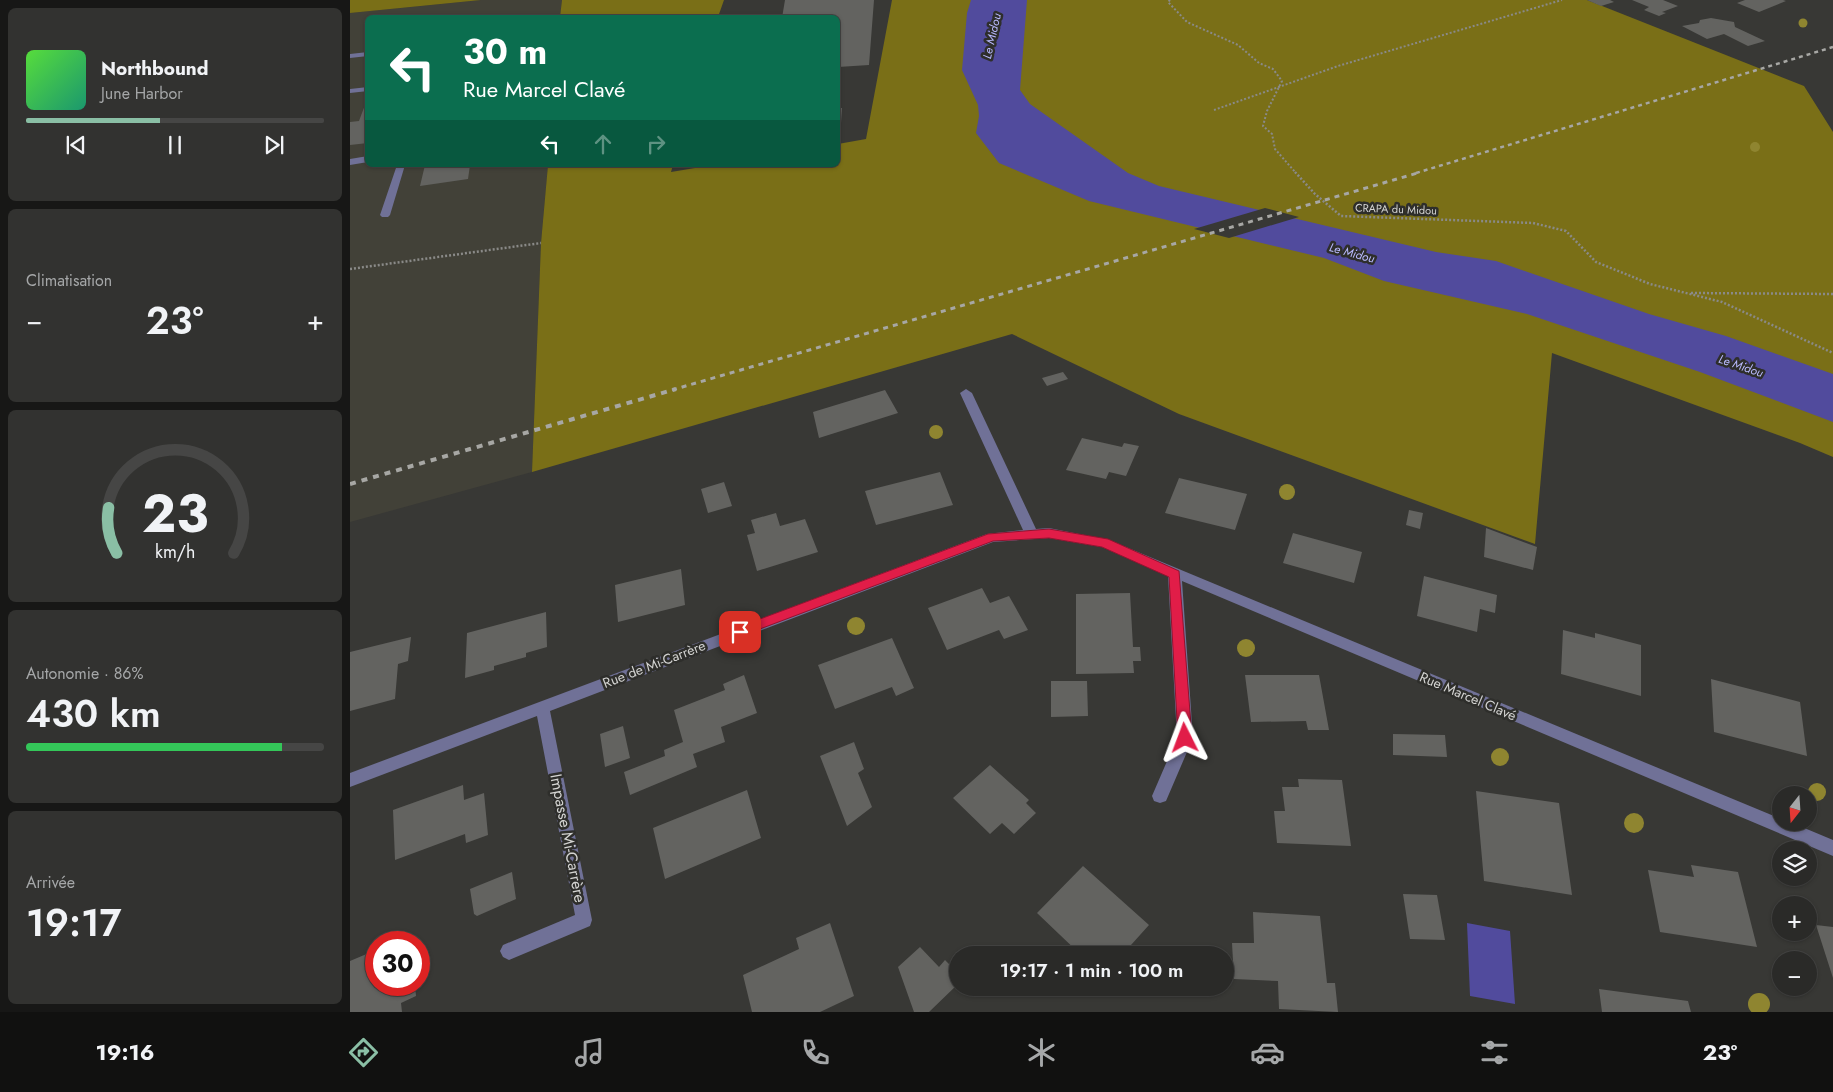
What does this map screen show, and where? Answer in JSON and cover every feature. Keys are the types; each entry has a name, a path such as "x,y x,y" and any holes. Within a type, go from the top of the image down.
{"street":[{"path":"350,56 365,54"},
{"path":"350,91 365,89"},
{"path":"350,162 365,160"},
{"path":"385,214 400,167"},
{"path":"966,393 1032,535"},
{"name":"Rue de Mi-Carrère","path":"350,780 992,537 1049,533 1104,543"},
{"name":"Rue Marcel Clavé","path":"1104,543 1833,848"},
{"path":"1160,796 1185,738 1175,574"},
{"name":"Impasse Mi-Carrère","path":"509,951 584,920 542,706"}],"path":[{"path":"1170,0 1168,2 1186,22 1238,45 1259,63 1273,69 1282,81 1280,86"},
{"path":"1214,110 1338,66 1562,0"},
{"name":"CRAPA du Midou","path":"1280,86 1266,110 1263,126 1272,134 1275,149 1315,194 1341,216 1533,223 1566,231 1596,262 1650,284 1722,302 1833,353"},
{"path":"350,269 541,243"},
{"name":"CRAPA du Midou","path":"1686,293 1833,294"}],"shaded area":[{"path":"350,0 481,0 350,13"},
{"path":"481,0 562,0 560,15 365,15 365,167 548,167 541,243 532,472 350,522 350,13"},
{"path":"562,0 724,0 719,15 560,15"},
{"path":"892,0 1587,0 1804,86 1833,132 1833,457 1800,443 1552,353 1535,544 1179,414 1012,334 532,472 541,243 548,167 672,167 671,172 701,167 840,167 840,144 866,139"}],"water":[{"name":"Le Midou","path":"971,0 1027,0 1020,90 1030,104 1128,173 1159,186 1436,252 1496,261 1649,314 1726,336 1833,374 1833,422 1700,372 1527,314 1384,281 1324,258 1089,201 999,163 976,133 979,116 978,105 962,70 967,13"},
{"path":"1467,923 1510,931 1515,1004 1470,996"}],"pier":[{"path":"1265,208 1299,217 1229,238 1194,229"}],"building":[{"path":"785,0 874,0 869,65 840,67 840,15 782,15"},
{"path":"1587,0 1610,0 1614,2 1601,6"},
{"path":"1632,0 1663,0 1678,6 1662,12 1666,13 1659,16 1644,10 1649,7"},
{"path":"1745,0 1786,1 1759,12 1737,3"},
{"path":"1711,18 1734,22 1735,27 1765,41 1748,46 1724,34 1707,39 1682,26 1699,23 1700,20"},
{"path":"365,105 365,143 350,145 350,122 359,121"},
{"path":"840,108 842,108 841,123"},
{"path":"425,167 470,167 468,179 420,186"},
{"path":"1063,372 1068,379 1047,386 1042,378"},
{"path":"885,390 898,413 819,438 813,412"},
{"path":"1082,438 1122,447 1124,443 1139,446 1126,476 1109,472 1106,479 1066,470"},
{"path":"940,472 953,505 876,525 865,491"},
{"path":"1179,478 1247,494 1235,530 1165,513"},
{"path":"724,482 732,506 708,513 701,489"},
{"path":"1409,510 1423,513 1420,529 1406,525"},
{"path":"776,513 780,526 805,519 818,552 757,571 747,535 755,533 751,520"},
{"path":"1486,528 1537,547 1533,570 1484,557"},
{"path":"1293,533 1362,552 1354,583 1283,563"},
{"path":"681,569 685,605 618,622 615,585"},
{"path":"1424,576 1497,595 1495,613 1480,609 1477,632 1417,616"},
{"path":"982,588 990,603 1009,596 1028,630 1004,639 999,630 947,650 928,608"},
{"path":"1130,593 1133,647 1140,647 1141,661 1133,661 1134,673 1076,674 1076,594"},
{"path":"546,612 547,647 526,653 526,657 494,666 494,670 465,678 467,633"},
{"path":"1563,630 1595,638 1595,633 1641,645 1641,696 1561,674"},
{"path":"411,637 408,661 398,664 395,699 350,711 350,652"},
{"path":"892,638 914,688 896,696 892,687 835,709 818,665"},
{"path":"744,675 757,713 721,727 725,742 693,754 697,767 630,795 624,772 665,756 664,750 683,742 674,710 725,690 723,684"},
{"path":"1245,675 1319,675 1329,730 1308,730 1306,721 1251,722"},
{"path":"1711,679 1800,702 1807,756 1714,732"},
{"path":"1051,681 1087,681 1088,716 1051,717"},
{"path":"623,726 630,758 605,767 600,734"},
{"path":"1393,734 1445,735 1447,757 1393,755"},
{"path":"854,742 864,769 858,773 872,807 847,826 820,756"},
{"path":"990,765 1029,800 1026,803 1036,813 1014,834 1002,823 990,834 953,798"},
{"path":"1298,779 1342,780 1351,846 1277,843 1274,811 1285,811 1282,787 1299,787"},
{"path":"463,785 464,800 484,793 488,835 466,843 465,834 395,860 393,810"},
{"path":"747,790 761,838 665,879 653,828"},
{"path":"1476,791 1559,803 1572,895 1484,881"},
{"path":"1691,865 1738,872 1757,947 1660,932 1648,870 1694,877"},
{"path":"1083,866 1149,925 1130,946 1072,946 1037,913"},
{"path":"512,872 516,899 477,916 474,914 470,889"},
{"path":"1403,894 1437,895 1445,940 1410,939"},
{"path":"1253,912 1320,916 1327,983 1335,983 1338,1012 1279,1009 1278,981 1234,979 1234,946 1232,946 1232,943 1254,943"},
{"path":"830,923 854,996 820,1012 752,1012 743,975 799,949 796,938"},
{"path":"1817,925 1833,927 1833,978 1817,928"},
{"path":"920,947 939,967 945,960 949,964 949,993 929,1012 914,1012 898,967"},
{"path":"365,955 365,996 416,996 401,1003 402,1012 350,1012 350,961"},
{"path":"1599,989 1688,1001 1691,1012 1602,1012"}],"railway":[{"path":"1416,173 1833,47"},
{"path":"672,390 1421,172"},
{"path":"350,484 676,389"}],"route":[{"path":"740,632 992,537 1049,533 1104,543 1175,574 1185,738"}]}
